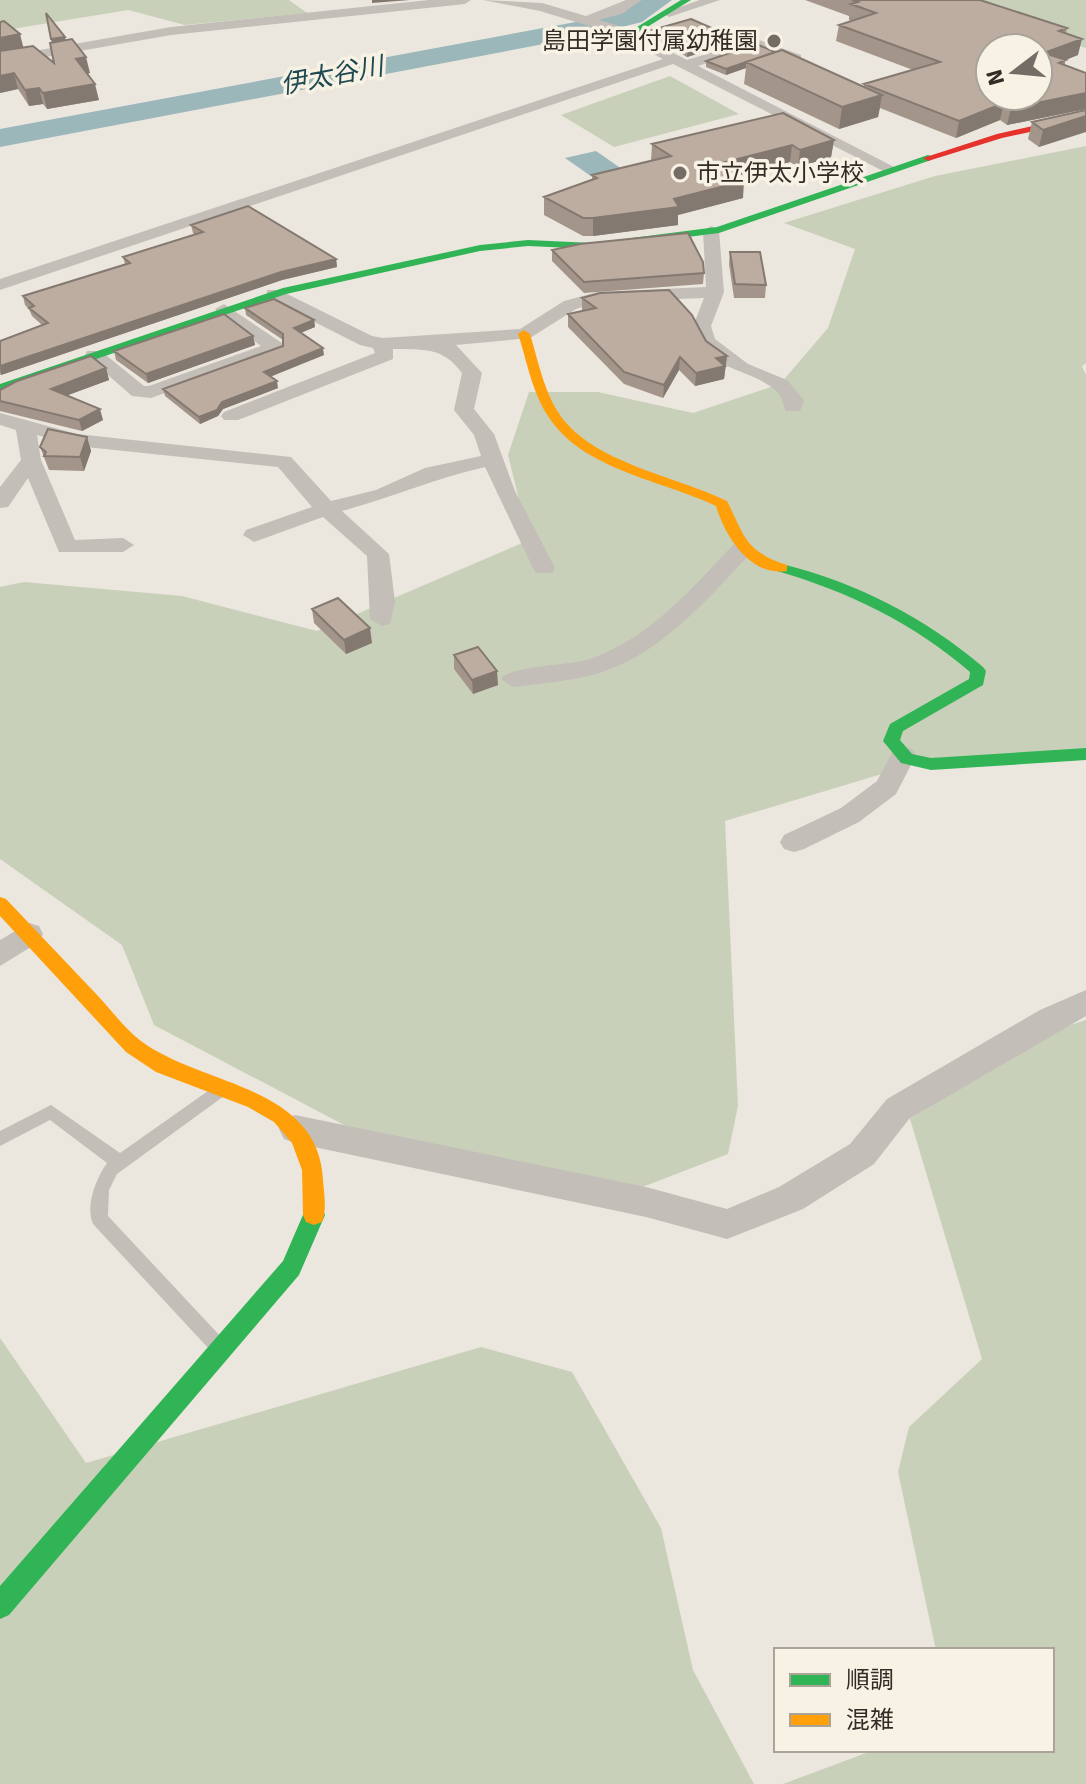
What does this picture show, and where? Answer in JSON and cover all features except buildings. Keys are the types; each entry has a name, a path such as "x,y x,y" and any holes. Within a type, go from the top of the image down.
{"street":[{"path":"0,61 171,31 413,2 465,0"},
{"path":"489,0 542,7 620,32 680,62 731,81 776,116 890,169"},
{"path":"589,20 617,11 635,0"},
{"path":"669,13 687,0"},
{"path":"620,32 714,0"},
{"path":"0,285 680,62 756,43 796,58 767,69"},
{"path":"0,387 273,294 480,248 528,243 593,246 737,226 890,169 1000,136 1086,117"},
{"path":"711,231 715,292 702,326 706,341 741,368 780,384 794,400 793,407"},
{"path":"273,294 288,304 381,345 524,334 570,305 598,297 715,292"},
{"path":"94,355 139,392 151,392 275,347 224,309"},
{"path":"524,334 549,406 569,434 620,461 698,488 722,504 728,525 742,549 770,564 837,583 958,651 978,671 977,681 896,728 891,741 895,750 915,764 1086,754"},
{"path":"431,341 463,358 472,373 464,410 484,434 491,460 544,568"},
{"path":"231,416 386,355 381,345"},
{"path":"0,419 76,440 284,461 326,509 378,554 378,577 385,599 382,619"},
{"path":"26,428 31,460 67,547 123,545"},
{"path":"0,502 31,460"},
{"path":"254,535 326,509 383,494 432,472 491,460"},
{"path":"513,679 581,669 611,660 682,611 742,549"},
{"path":"794,842 850,815 887,787 903,755"},
{"path":"0,904 134,1047 168,1067 244,1095 286,1120 311,1156 316,1181 313,1222 291,1268 0,1606"},
{"path":"0,955 29,934"},
{"path":"295,1129 646,1202 727,1224 803,1191 862,1154 898,1109 1051,1019 1086,1002"}],"lane":[{"path":"222,1350 99,1219 101,1190 111,1169 223,1087"},
{"path":"0,1139 51,1112 120,1163"}],"green space":[{"path":"0,0 289,0 307,13 185,25 128,10 0,31"},
{"path":"934,0 1086,0 1086,48 1054,38 1054,32 1035,32"},
{"path":"670,76 739,114 614,147 561,115"},
{"path":"1086,146 1086,363 1082,366 1086,375 1086,749 915,764 725,821 738,1106 728,1154 632,1191 365,1136 154,1025 122,945 0,859 0,587 24,582 182,596 317,631 529,540 508,455 529,392 598,392 693,413 780,384 828,328 855,249 784,223 935,176"},
{"path":"1086,1020 1086,1784 783,1784 869,1752 1054,1752 1054,1648 936,1648 898,1472 909,1427 982,1359 910,1119 1043,1034"},
{"path":"0,1338 86,1463 481,1347 572,1372 661,1528 693,1670 754,1784 0,1784"}],"water":[{"path":"596,151 629,174 598,181 565,158"}],"waterway":[{"name":"伊太谷川","path":"0,138 581,29 633,16 659,0"}],"traffic: fast":[{"path":"628,35 687,0"},
{"path":"0,388 283,291 480,248 528,243 593,246 719,230 928,158"},
{"path":"782,568 861,595 911,621 978,671 977,681 896,728 891,741 907,759 931,764 1086,754"},
{"path":"0,1606 291,1268 314,1215"}],"traffic: slow":[{"path":"524,334 544,396 554,416 568,432 607,458 722,504 730,528 742,546 758,559 782,568"},
{"path":"0,904 133,1046 163,1066 255,1101 281,1116 300,1138 312,1170 314,1215"}],"traffic: jam":[{"path":"928,158 1000,136 1086,117"}],"place":[{"name":"島田学園付属幼稚園","path":"774,41"},
{"name":"市立伊太小学校","path":"680,173"}]}
